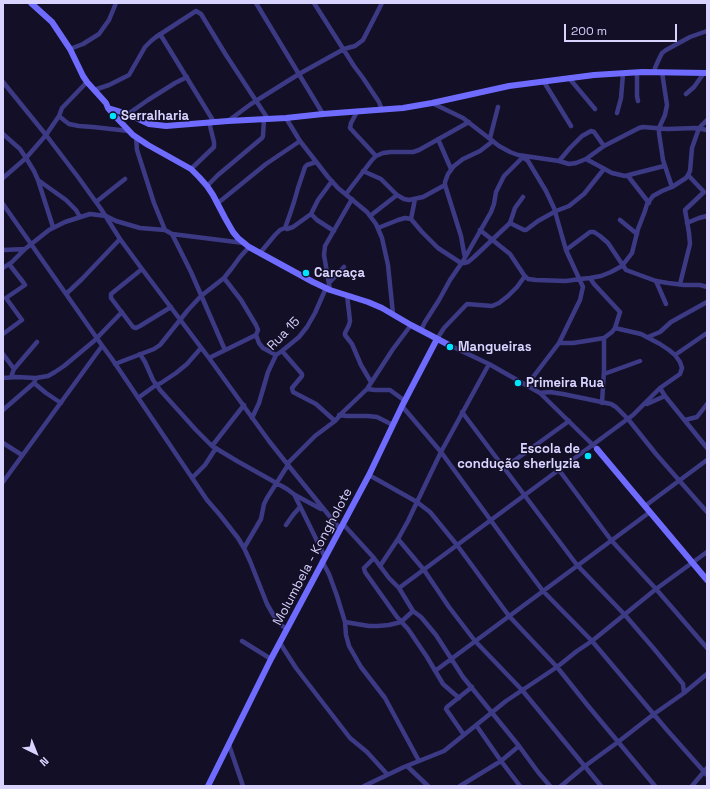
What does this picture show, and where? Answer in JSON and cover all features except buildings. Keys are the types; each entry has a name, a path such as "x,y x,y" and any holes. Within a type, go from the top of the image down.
{"street":[{"path":"31,3 52,22 70,49 87,82 129,132 148,145 190,168 207,186 218,203 233,232 246,245 313,282 375,305 393,314 437,339 489,364 540,393 595,447 707,580"},
{"path":"70,49 83,44 99,34 109,20 116,3"},
{"path":"256,3 323,114"},
{"path":"314,3 379,102 382,110"},
{"path":"228,121 240,111 299,74 363,40 382,3"},
{"path":"94,90 109,85 129,75 148,44 156,37 192,13 196,11 201,14 266,119 262,138 207,186"},
{"path":"655,72 655,68 662,53 690,37 707,31"},
{"path":"160,34 187,77 212,122 214,147 190,168"},
{"path":"108,108 128,114 148,124 166,126 403,108 509,86 594,75 655,72 705,73"},
{"path":"662,72 667,109 659,128 664,166 672,187"},
{"path":"637,73 638,101"},
{"path":"686,94 694,87 705,73"},
{"path":"617,112 621,98 623,74"},
{"path":"128,114 175,83 187,77"},
{"path":"569,78 595,109"},
{"path":"3,178 26,158 46,135 59,116 62,108 87,82"},
{"path":"544,82 571,126"},
{"path":"4,83 46,135 96,202 120,239 287,464 324,511 374,558 389,578 399,588 413,611 431,629 463,677 550,786"},
{"path":"432,103 463,118 491,140 510,152 523,157 559,161 565,164 572,164 586,158 604,146 639,128 699,128 707,130"},
{"path":"465,257 461,236 445,186 446,179 450,169 463,159 480,151 491,140 498,107"},
{"path":"357,112 350,128 376,156"},
{"path":"59,116 65,121 78,126 129,132"},
{"path":"286,118 300,141 332,181 370,216 376,224 382,238 388,265 393,314"},
{"path":"480,230 510,254 528,279 566,281 590,278 601,276 622,266 632,253 645,211 653,196 672,187 688,175 690,170 692,148 699,128 707,120"},
{"path":"346,194 376,156 391,152 416,151 469,122"},
{"path":"559,161 582,136 591,131 594,132 604,146"},
{"path":"3,134 20,149 38,180 53,227"},
{"path":"136,137 137,150 154,203 165,230"},
{"path":"438,140 450,169"},
{"path":"218,203 266,164 300,141"},
{"path":"523,157 530,165 556,211 566,250 583,286 580,300 559,343 527,385"},
{"path":"421,330 450,280 462,263 490,212 494,204 496,192 504,176 523,157"},
{"path":"586,158 604,169 622,176 628,176 664,166"},
{"path":"285,228 306,166 316,162"},
{"path":"510,223 526,230 538,221 569,206 584,194 604,169"},
{"path":"363,172 381,179 397,195 409,200 423,197 445,186"},
{"path":"680,284 690,244 685,210 704,192 688,175"},
{"path":"628,176 649,203"},
{"path":"96,202 125,179"},
{"path":"38,180 66,200 76,210 80,217"},
{"path":"260,253 280,230 285,228 293,228 311,214 318,200 332,181"},
{"path":"370,216 397,195"},
{"path":"378,228 405,218 411,219 438,248 464,263 468,262 510,223 515,208 523,197"},
{"path":"328,287 324,249 352,199"},
{"path":"411,219 415,199"},
{"path":"3,204 173,448 207,500 244,548 264,600 278,622 287,629"},
{"path":"3,268 53,227 90,214 106,216 116,221 140,228 165,230 172,234 246,245"},
{"path":"311,214 325,226 334,231"},
{"path":"687,223 707,216"},
{"path":"620,220 637,234"},
{"path":"566,250 590,232 594,232 608,243 626,270 656,281 707,287"},
{"path":"172,234 191,272 225,350"},
{"path":"66,294 120,239"},
{"path":"115,364 160,345 180,318 201,296 224,278 240,257 246,245"},
{"path":"3,250 25,249"},
{"path":"3,334 22,320 6,298 24,285 24,282 9,264"},
{"path":"328,287 344,267"},
{"path":"142,269 111,294 111,298 133,327 136,328 140,326 171,307"},
{"path":"437,339 444,328 466,305 492,306 499,303 508,296 525,276"},
{"path":"224,278 241,300 256,325 258,330 256,335 259,343 263,348 276,355"},
{"path":"559,343 573,343 604,338 615,328 620,312 590,278"},
{"path":"656,281 666,304"},
{"name":"Rua 15","path":"252,418 259,403 268,372 276,355 299,337 307,327 316,313 328,287"},
{"path":"347,295 350,321 345,335 352,344 360,365 371,382"},
{"path":"648,337 660,332 671,322 707,302"},
{"path":"3,410 35,380 48,376 64,366 94,341 122,312"},
{"path":"244,548 260,519 267,498 277,484 287,464 305,445 335,421 348,406 367,389 393,349 411,325"},
{"path":"399,588 558,470 595,447 633,416 660,388 680,374 682,368 680,362 675,355 660,344 641,334 615,328"},
{"path":"675,355 707,333"},
{"path":"209,358 256,335"},
{"path":"602,403 604,338"},
{"name":"Molumbela - Kongholote","path":"208,786 287,629 369,475 437,339"},
{"path":"11,377 14,369 37,342"},
{"path":"3,482 102,346"},
{"path":"138,398 156,384 161,383 176,374 201,348"},
{"path":"282,351 302,374 292,388 293,392 316,404 335,421"},
{"path":"3,354 14,369"},
{"path":"140,354 156,384 196,430 214,447 324,511"},
{"path":"604,374 640,360"},
{"path":"380,566 408,521 441,452 489,364"},
{"path":"3,378 30,377 35,380 46,393 61,403"},
{"path":"660,388 707,448"},
{"path":"367,389 390,390 404,404 543,591 592,641 658,719 706,772 692,786"},
{"path":"540,393 558,393 611,404 628,419 707,512"},
{"path":"643,406 665,396"},
{"path":"685,420 697,417 707,404"},
{"path":"192,478 205,465 214,447 244,405"},
{"path":"462,412 577,565 625,615 683,684 684,693"},
{"path":"339,416 377,417 393,425"},
{"path":"504,468 569,421"},
{"path":"3,443 22,455"},
{"path":"645,506 707,460"},
{"path":"558,470 611,540 707,648"},
{"path":"369,475 417,502 430,512 457,545 509,616 557,667 655,786"},
{"path":"295,495 324,559 345,622 346,635 350,646 364,671 385,698 419,761"},
{"path":"286,525 300,507"},
{"path":"436,671 650,512"},
{"path":"398,539 424,570 475,642 522,690 601,786"},
{"path":"364,786 386,774 444,751 522,690 557,667 576,651 592,641 656,589 707,552"},
{"path":"374,558 364,568 365,572 401,622 408,629 443,684 459,698"},
{"path":"345,622 378,626 389,625 401,622 413,611"},
{"path":"242,641 272,659"},
{"path":"280,643 296,668 350,738 367,752 386,774"},
{"path":"561,786 584,766 684,693 707,674"},
{"path":"683,684 692,686"},
{"path":"464,735 446,709 472,687"},
{"path":"658,719 659,710"},
{"path":"476,725 520,786"},
{"path":"229,745 243,786"},
{"path":"460,786 501,761 519,746"},
{"path":"407,766 428,786"}],"place":[{"name":"Serralharia","path":"113,116"},
{"name":"Carcaça","path":"306,273"},
{"name":"Mangueiras","path":"450,347"},
{"name":"Primeira Rua","path":"518,383"},
{"name":"Escola de condução sherlyzia","path":"588,456"}]}
